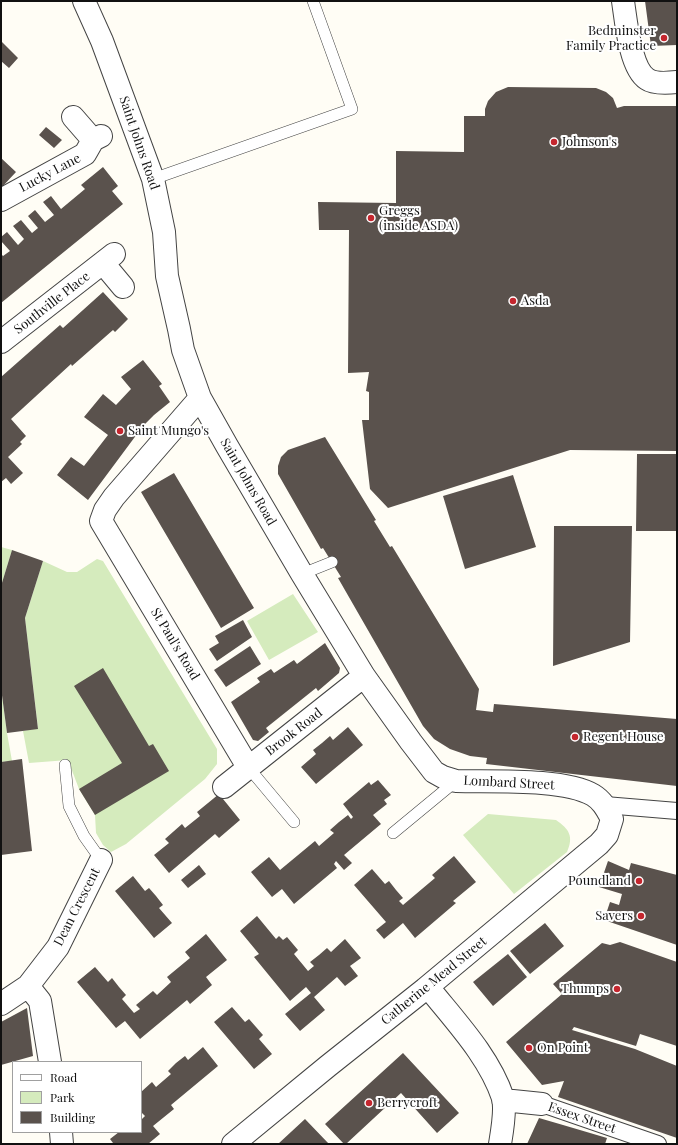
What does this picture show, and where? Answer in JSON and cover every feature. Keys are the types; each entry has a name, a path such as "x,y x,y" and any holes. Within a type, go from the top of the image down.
{"street":[{"name":"Saint Johns Road","path":"84,1 102,41 153,179 164,232 167,276 183,350 200,398 302,574 364,676 410,742 434,772 443,777 456,781"},
{"path":"623,1 633,60 639,71 647,79 658,82 677,82"},
{"name":"Lucky Lane","path":"1,200 85,154 97,138 73,117"},
{"name":"Southville Place","path":"1,342 109,259 123,287"},
{"name":"St Paul's Road","path":"200,398 114,497 105,510 101,521 248,767"},
{"name":"Brook Road","path":"224,787 364,676"},
{"name":"Lombard Street","path":"456,781 552,784 580,789 594,795 605,805"},
{"path":"605,805 677,810"},
{"name":"Catherine Mead Street","path":"233,1144 423,985 599,844 607,835 612,819 605,805"},
{"name":"Dean Crescent","path":"1,1004 28,986 58,947 101,860"},
{"path":"423,985 468,1037 488,1067 503,1100 503,1125 500,1144"},
{"path":"28,986 40,1001 50,1061"},
{"name":"Essex Street","path":"503,1100 542,1104 658,1144"},
{"path":"60,1133 62,1144"}],"lane":[{"path":"153,179 352,109 313,1"},
{"path":"302,574 332,562"},
{"path":"65,765 69,806 84,836 101,860"},
{"path":"248,767 294,822"},
{"path":"393,832 456,781"}],"green space":[{"path":"1,547 12,550 1,586"},
{"path":"97,559 103,561 217,749 217,764 205,779 126,844 111,852 103,845 96,833 95,815 79,789 68,760 29,763 23,731 38,728 25,618 43,561 67,572 77,572"},
{"path":"293,594 318,632 269,660 247,621"},
{"path":"1,688 12,761 1,762"},
{"path":"488,814 556,820 569,833 570,842 567,852 514,894 463,835"}],"building":[{"path":"645,1 677,1 677,45 651,46"},
{"path":"1,41 18,58 9,68 1,61"},
{"name":"Asda","path":"508,87 596,88 606,92 613,98 617,108 624,106 677,106 677,451 570,450 388,508 370,489 362,420 369,420 369,392 366,391 369,372 348,373 349,230 319,230 318,202 396,203 396,151 464,152 464,116 485,116 485,109 488,101 496,92"},
{"path":"46,127 62,140 54,148 39,135"},
{"path":"1,158 16,172 2,187 1,187"},
{"path":"103,167 118,186 112,191 123,204 1,303 1,254 3,256 10,251 1,241 1,237 7,232 18,245 24,239 13,226 21,220 32,233 38,228 28,216 35,210 45,222 54,215 43,202 51,196 61,209 85,189 81,185"},
{"path":"103,292 128,319 115,332 113,330 72,366 71,364 11,419 26,436 20,442 22,444 8,457 23,473 11,484 6,478 1,482 1,377 60,325 63,328"},
{"name":"Saint Mungo's","path":"143,360 162,384 159,386 170,402 143,426 88,500 57,475 71,457 84,466 108,435 84,417 103,394 116,405 131,389 121,377"},
{"path":"325,437 376,520 374,521 390,547 392,546 479,689 476,710 493,712 494,704 677,719 677,786 486,764 487,758 470,756 450,749 434,739 423,726 338,578 341,577 323,548 321,549 278,474 278,466 281,457 288,450"},
{"path":"637,454 677,454 677,531 636,531"},
{"path":"174,473 254,608 221,628 141,492"},
{"path":"513,475 536,547 465,569 443,496"},
{"path":"554,526 632,526 630,642 553,666"},
{"path":"12,550 43,561 25,618 38,729 7,733 1,688 1,586"},
{"path":"243,620 252,637 217,661 209,649 219,643 215,636"},
{"path":"325,643 340,668 339,673 318,691 316,688 266,728 269,732 258,741 253,740 231,702 260,682 257,678 271,669 274,673 294,660 297,664"},
{"path":"250,646 261,664 226,687 214,670"},
{"path":"103,668 149,746 153,744 169,771 95,815 79,789 122,763 74,686"},
{"path":"348,727 363,745 316,784 301,767 316,754 313,750 330,736 333,740"},
{"path":"22,759 32,851 1,855 1,762"},
{"path":"378,780 391,795 384,800 387,804 373,815 381,824 344,855 352,863 344,870 336,861 334,864 337,868 294,904 282,889 272,897 251,872 269,857 280,870 315,841 319,846 334,833 330,830 339,822 348,815 351,819 353,817 343,804 369,782 371,785"},
{"path":"219,794 240,820 219,838 215,834 169,873 154,855 169,843 165,839 182,824 185,828 200,816 197,812"},
{"path":"454,856 476,882 453,901 456,903 415,938 403,923 384,939 376,930 386,922 354,885 372,869 385,884 389,881 403,898 399,901 403,905 435,878 432,875"},
{"path":"608,861 629,870 631,863 677,875 677,945 604,920 610,902 619,905 622,894 599,887"},
{"path":"199,865 206,874 188,888 181,880"},
{"path":"133,876 145,891 149,888 156,896 163,905 159,908 172,923 154,938 115,891"},
{"path":"257,916 276,939 279,936 283,940 287,937 298,950 294,954 308,971 314,966 310,962 327,948 331,952 345,939 361,958 350,966 358,976 345,986 337,977 314,997 325,1010 300,1031 285,1014 311,993 306,987 290,1001 254,957 259,954 240,931"},
{"path":"545,923 564,946 530,974 510,951"},
{"path":"206,934 227,960 206,977 212,985 190,1004 187,1000 140,1039 125,1021 116,1028 77,982 95,967 108,982 112,978 126,995 122,999 134,1013 140,1009 136,1005 153,991 157,995 171,982 167,977 190,958 185,952"},
{"path":"620,942 677,962 677,1046 640,1034 636,1046 574,1027 572,1030 635,1049 677,1066 677,1138 558,1097 564,1081 542,1085 506,1042 562,994 553,984 602,943 610,945"},
{"path":"508,954 527,977 493,1006 473,982"},
{"path":"232,1007 245,1022 249,1019 263,1035 259,1039 272,1054 254,1069 214,1022"},
{"path":"27,1008 33,1056 1,1065 1,1022"},
{"path":"203,1047 218,1066 171,1105 174,1109 153,1126 160,1134 148,1144 112,1144 113,1143 110,1139 118,1133 142,1133 142,1119 145,1116 142,1113 142,1091 152,1082 156,1087 171,1074 168,1071 185,1056 188,1060"},
{"name":"Berrycroft","path":"403,1053 459,1113 437,1133 401,1093 346,1144 344,1144 325,1124"},
{"path":"539,1118 607,1138 605,1144 527,1144"},
{"path":"305,1119 329,1144 278,1144"}],"place":[{"name":"Bedminster Family Practice","path":"664,38"},
{"name":"Johnson's","path":"554,142"},
{"name":"Greggs (inside ASDA)","path":"371,218"},
{"name":"Asda","path":"513,301"},
{"name":"Saint Mungo's","path":"120,431"},
{"name":"Regent House","path":"575,737"},
{"name":"Poundland","path":"639,881"},
{"name":"Savers","path":"641,916"},
{"name":"Thumps","path":"617,989"},
{"name":"On Point","path":"529,1048"},
{"name":"Berrycroft","path":"369,1103"}]}
